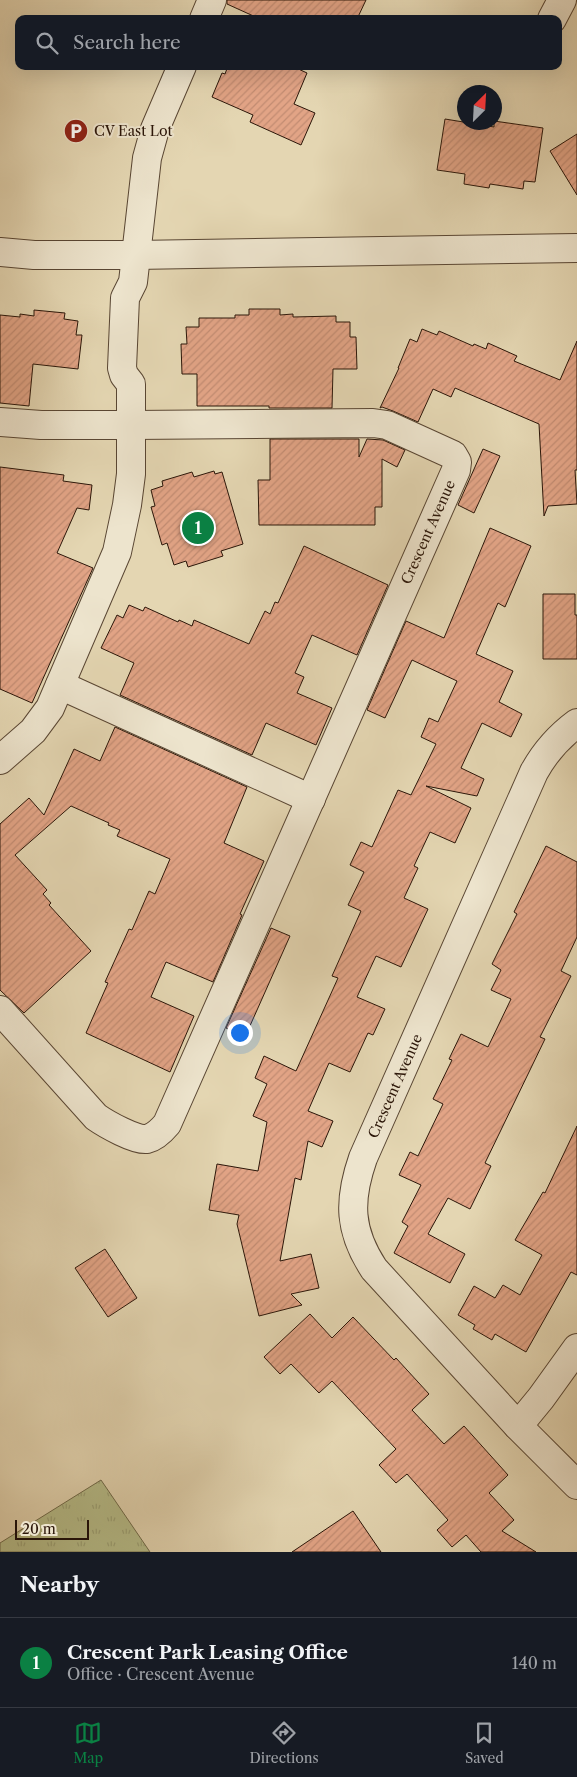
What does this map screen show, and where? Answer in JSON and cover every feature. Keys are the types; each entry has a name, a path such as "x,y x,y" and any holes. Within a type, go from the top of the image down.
{"street":[{"path":"206,15 212,0"},
{"path":"554,15 562,0"},
{"path":"0,760 33,731 44,717 60,685 117,552 129,489 132,425 131,384 124,375 122,368 125,298 133,282 151,138 180,70"},
{"path":"0,252 34,255 135,255 577,248"},
{"name":"Crescent Avenue","path":"0,422 132,425 373,423 387,425 456,458 457,462 456,470 311,799 169,1120 162,1129 147,1139 105,1124 96,1117 0,1010"},
{"path":"60,685 311,799"},
{"name":"Crescent Avenue","path":"577,723 563,733 550,747 534,772 363,1158 353,1202 355,1229 360,1244 374,1269 518,1426 577,1485"},
{"path":"518,1426 577,1348"}],"green space":[{"path":"101,1480 150,1552 0,1552 0,1543"}],"building":[{"path":"227,0 366,0 359,15 251,15 227,4"},
{"path":"226,70 301,70 307,73 294,104 315,113 301,145 250,122 253,115 212,97 222,73 225,74"},
{"path":"445,119 457,121 457,130 502,130 502,122 543,128 535,182 524,181 523,189 490,184 489,188 464,184 465,174 437,170"},
{"path":"577,134 577,195 550,151"},
{"path":"249,309 280,309 280,315 293,314 293,317 336,316 336,322 350,322 350,337 356,337 357,369 333,369 332,408 197,406 197,374 182,374 181,344 187,344 186,327 199,327 199,318 235,318 235,315 249,315"},
{"path":"34,310 65,313 64,319 78,321 76,335 82,335 78,369 33,364 29,406 0,403 0,315 20,317 20,314 34,316"},
{"path":"422,329 437,335 439,331 473,346 474,344 486,349 488,343 517,356 514,361 560,380 577,341 577,470 575,470 577,504 548,506 544,516 539,424 455,388 451,397 433,389 418,422 393,411 380,408 410,339 417,342"},
{"path":"270,439 359,439 359,457 367,439 383,440 405,450 397,467 382,459 382,507 375,507 375,525 259,525 258,480 270,480"},
{"path":"483,449 500,456 474,513 458,505"},
{"path":"0,467 64,475 63,481 92,485 89,510 77,508 57,553 93,568 32,703 0,689"},
{"path":"214,471 215,474 222,472 243,544 221,551 223,556 188,567 186,561 174,565 167,543 162,545 151,507 155,506 151,490 163,486 162,481 192,472 194,477"},
{"path":"490,528 531,546 505,607 498,603 476,654 513,671 499,702 522,714 511,737 482,723 461,768 484,779 477,796 426,786 471,808 455,843 430,832 414,866 418,868 404,898 428,909 401,967 376,956 357,997 385,1009 373,1035 368,1033 350,1072 329,1063 308,1111 333,1121 322,1147 308,1141 301,1180 295,1178 280,1261 311,1254 319,1288 291,1294 302,1305 259,1316 237,1224 239,1215 209,1210 217,1164 258,1171 267,1122 253,1116 267,1084 255,1078 264,1056 296,1071 338,978 332,976 361,911 348,905 364,872 350,865 361,842 372,847 398,790 411,795 436,744 421,737 429,718 438,722 457,681 412,660 385,718 367,710 406,621 444,638"},
{"path":"304,546 388,585 357,655 312,635 295,673 304,677 297,693 332,708 316,745 266,723 252,755 120,695 134,663 101,648 117,615 123,618 129,605 143,611 145,607 178,622 179,620 192,626 194,620 249,644 265,611 270,614 275,602 278,603"},
{"path":"543,594 575,594 577,659 543,659"},
{"path":"115,727 247,787 224,843 264,861 240,914 242,915 213,982 166,962 151,997 194,1016 170,1072 86,1033 108,983 105,982 129,929 132,930 149,891 155,894 170,859 117,836 120,830 108,825 109,823 71,806 15,855 47,890 43,894 51,903 49,905 91,951 24,1013 0,990 0,824 29,798 44,815 74,749 100,761"},
{"path":"546,846 577,862 577,937 561,971 571,976 540,1037 545,1039 485,1163 491,1166 470,1209 448,1198 428,1234 465,1254 450,1283 394,1253 408,1226 402,1222 421,1185 399,1175 410,1152 418,1156 443,1104 433,1099 452,1060 449,1059 461,1034 488,1047 511,999 491,990 501,970 492,964 517,914 514,912"},
{"path":"271,928 290,936 245,1037 226,1028"},
{"path":"577,1126 577,1275 571,1272 526,1352 495,1334 492,1340 473,1329 475,1325 458,1315 474,1286 495,1298 503,1285 520,1295 542,1255 515,1240 543,1192 545,1193"},
{"path":"105,1249 137,1298 108,1317 75,1268"},
{"path":"310,1314 332,1338 353,1317 394,1360 396,1358 429,1394 412,1410 444,1444 464,1426 508,1475 489,1493 514,1520 502,1531 536,1552 481,1552 466,1535 452,1547 437,1530 448,1520 407,1474 396,1483 379,1465 396,1449 332,1381 319,1393 291,1364 280,1374 264,1357"},
{"path":"353,1511 381,1552 292,1552"}],"place":[{"name":"CV East Lot","path":"76,131"},
{"name":"Crescent Park Leasing Office","path":"198,528"}]}
